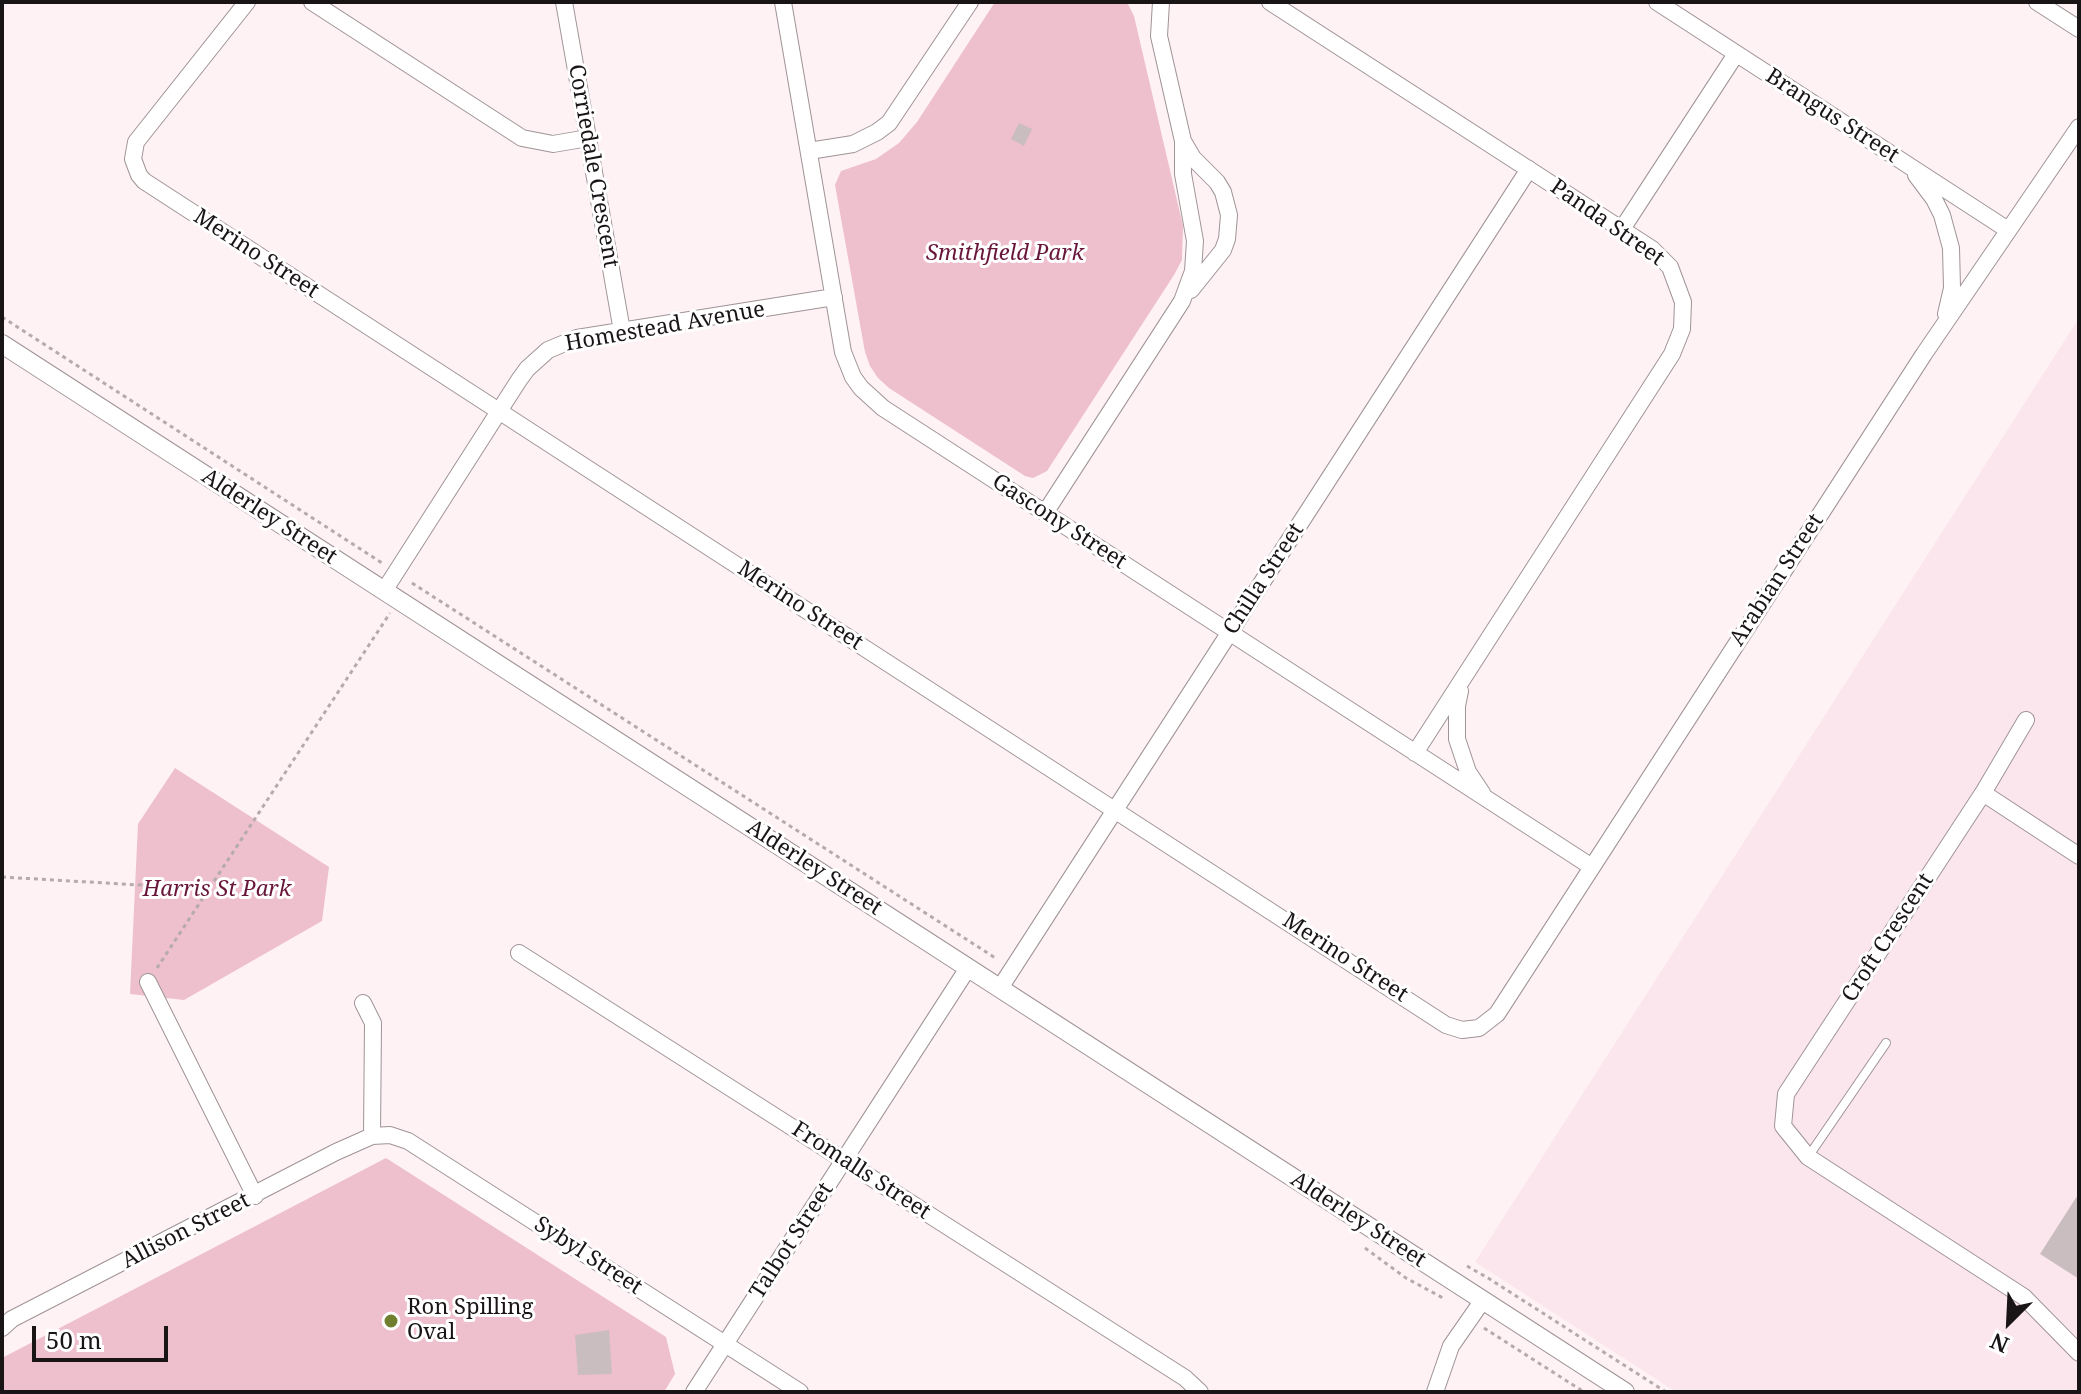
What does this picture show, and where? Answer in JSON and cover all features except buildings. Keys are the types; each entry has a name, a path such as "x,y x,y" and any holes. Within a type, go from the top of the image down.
{"street":[{"name":"Merino Street","path":"247,2 141,134 134,150 135,167 151,186 1446,1025 1462,1030 1474,1029"},
{"path":"312,2 522,138 553,144 588,138"},
{"name":"Corriedale Crescent","path":"564,2 622,331"},
{"name":"Gascony Street","path":"783,2 847,365 871,399 1592,867"},
{"path":"809,151 853,144 889,123 970,2"},
{"path":"1161,2 1159,36 1183,141 1183,174 1196,256 1182,301"},
{"name":"Panda Street","path":"1270,2 1662,257 1676,278 1683,302 1684,316 1678,342 1415,753"},
{"name":"Brangus Street","path":"1657,2 2008,230"},
{"path":"2037,2 2079,29"},
{"path":"1622,229 1736,54"},
{"name":"Arabian Street","path":"1474,1029 1486,1025 1497,1014 1942,327 2079,127"},
{"path":"1045,513 1182,301 1223,250 1229,227 1223,192 1193,158 1183,141"},
{"path":"1900,160 1929,192 1948,231 1952,288 1942,327"},
{"name":"Chilla Street","path":"1000,988 1529,169"},
{"name":"Homestead Avenue","path":"391,595 395,572 527,369 548,350 577,338 834,297"},
{"name":"Alderley Street","path":"2,344 1625,1392"},
{"path":"1466,674 1457,706 1457,739 1468,772 1489,801"},
{"name":"Croft Crescent","path":"2026,720 1983,793 1786,1094 1783,1126 1808,1157 2024,1297 2079,1353"},
{"path":"1983,793 2079,856"},
{"name":"Fromalls Street","path":"519,953 1185,1378 1200,1392"},
{"name":"Talbot Street","path":"694,1392 968,968"},
{"path":"148,982 255,1196"},
{"path":"363,1003 373,1023 372,1136"},
{"name":"Sybyl Street","path":"372,1136 390,1135 408,1141 800,1392"},
{"name":"Allison Street","path":"2,1328 12,1319 372,1136"},
{"path":"1435,1392 1451,1346 1483,1300"}],"lane":[{"path":"1808,1157 1886,1043"}],"path":[{"path":"2,317 1013,969"},
{"path":"148,982 391,595"},
{"path":"2,877 209,889"},
{"path":"1467,1266 1666,1392"}],"shaded area":[{"path":"2079,318 2079,1392 1676,1392 1475,1262"}],"green space":[{"name":"Smithfield Park","path":"995,2 1127,2 1134,16 1183,226 1182,260 1174,275 1047,471 1033,478 1025,476 878,378 865,352 835,185 841,171 876,159 899,143 917,122"},
{"name":"Harris St Park","path":"175,768 329,867 322,921 184,1000 130,994 138,824"},
{"path":"386,1158 666,1337 675,1374 664,1392 2,1392 2,1358"}],"place":[{"name":"Ron Spilling Oval","path":"391,1321"}]}
